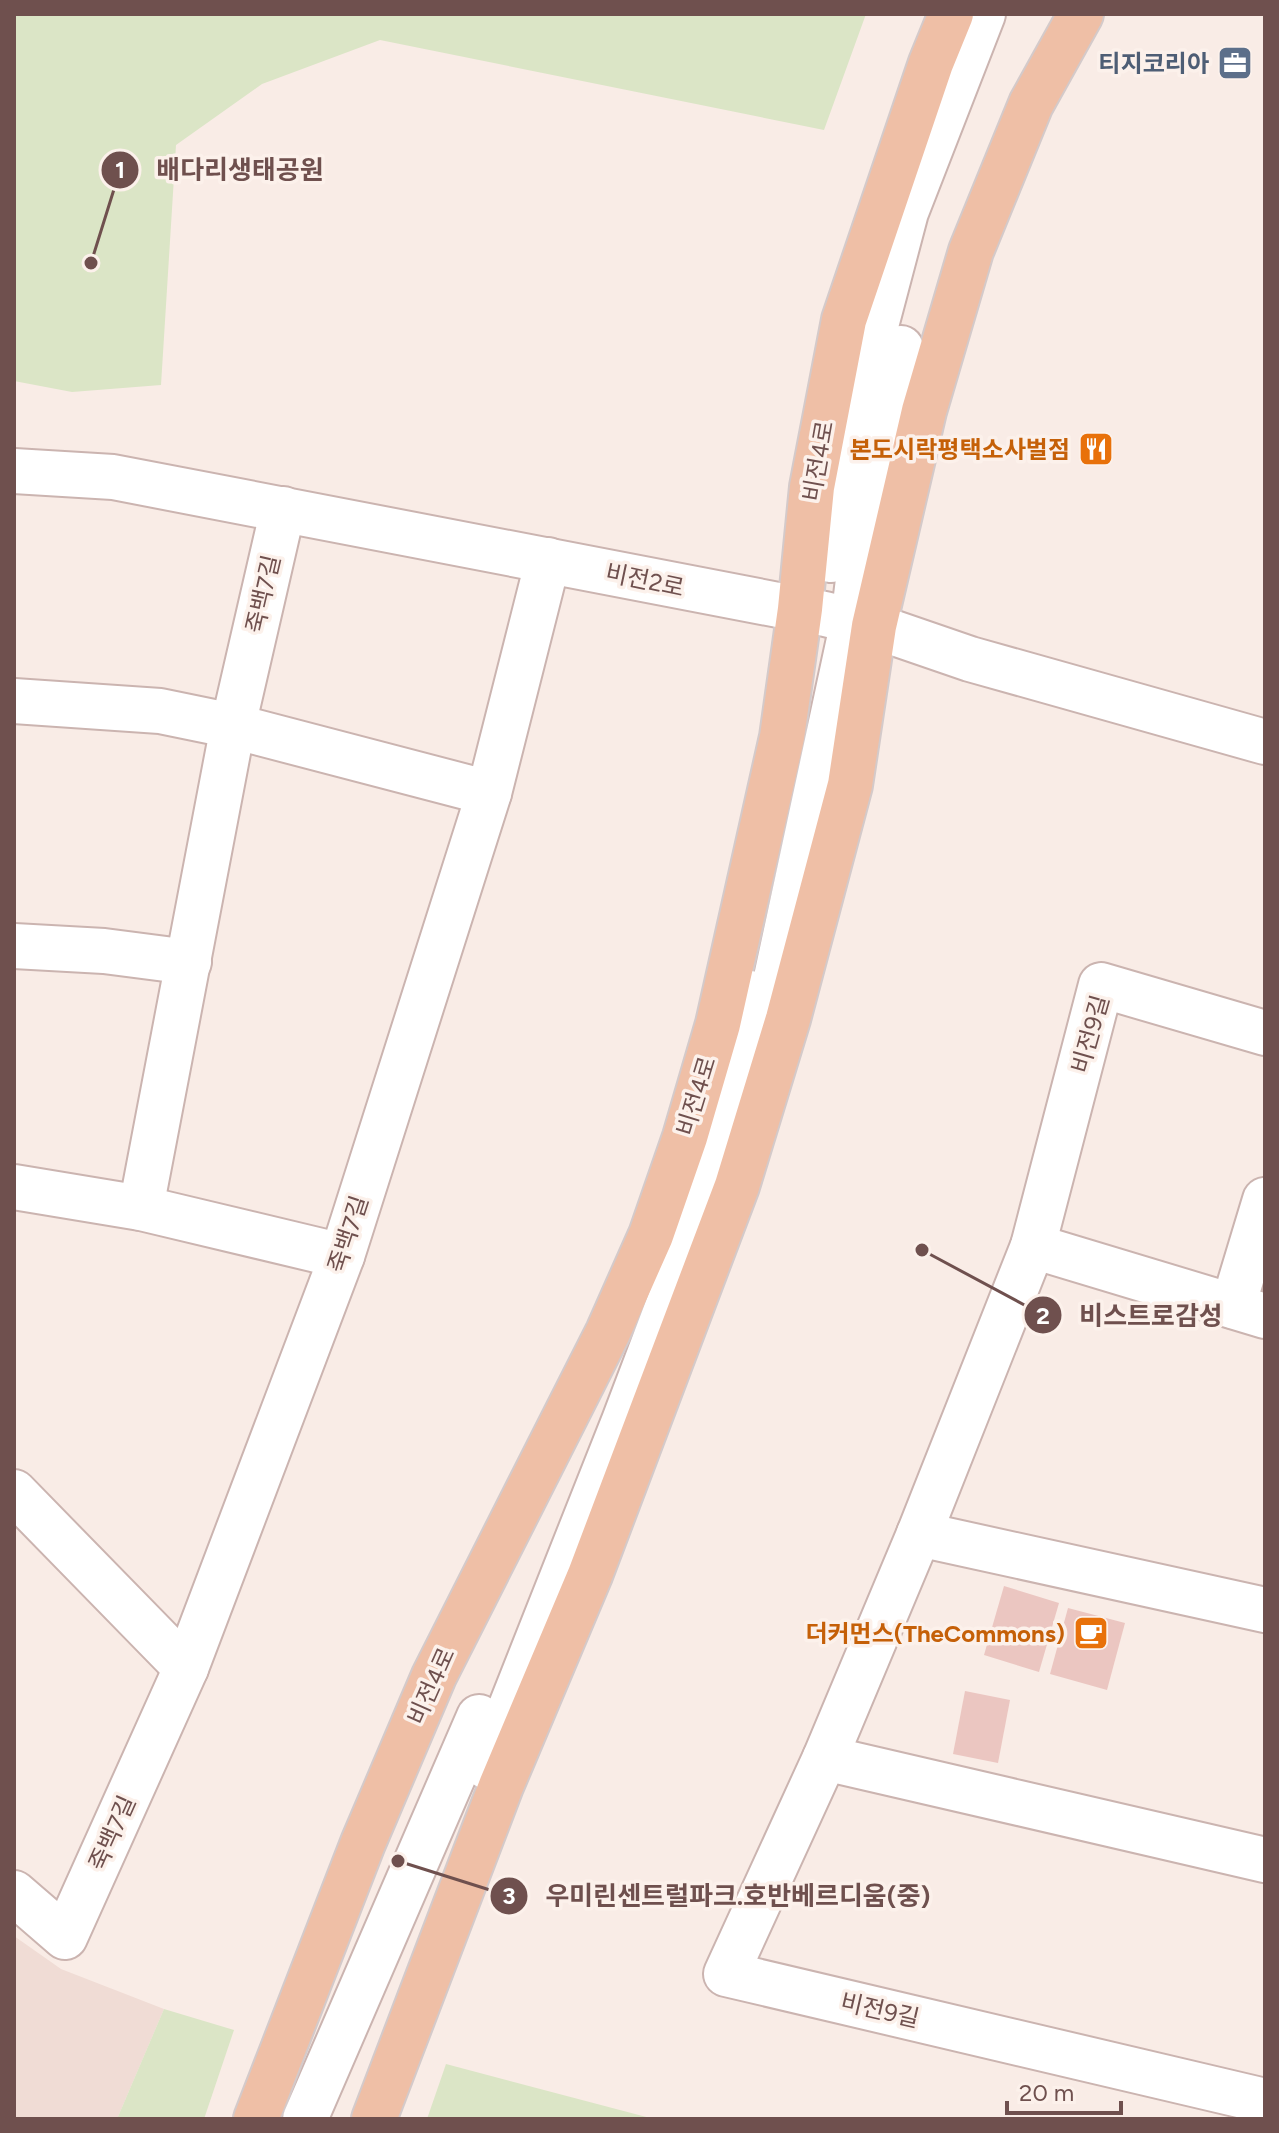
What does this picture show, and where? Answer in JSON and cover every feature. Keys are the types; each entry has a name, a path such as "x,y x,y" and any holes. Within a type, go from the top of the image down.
{"main road":[{"name":"비전4로","path":"374,2119 501,1786 590,1575 737,1186 788,1019 850,785 838,617 812,487 844,320 931,63 951,14"},
{"name":"비전4로","path":"256,2119 363,1843 434,1676 608,1332 651,1235 685,1137 718,1024 782,737 838,617 924,411 971,251 1031,104 1081,14"}],"street":[{"path":"329,2119 475,1795 624,1421 755,1073 838,617 840,462 906,212 983,14"},
{"path":"305,2119 528,1602 633,1343 647,1289 731,1064 793,826 838,617 930,225 986,68 1013,14"},
{"name":"비전2로","path":"14,471 113,477 838,617 970,659 1265,742"},
{"name":"죽백7길","path":"189,962 233,726 283,509"},
{"name":"죽백7길","path":"14,1893 65,1937 186,1668 342,1256 490,787 548,560"},
{"path":"14,701 160,711 490,787"},
{"path":"14,946 104,951 189,962 141,1208"},
{"name":"비전9길","path":"1265,1033 1101,985 1033,1246 919,1534 825,1758 726,1974 1265,2101"},
{"path":"14,1187 141,1208 342,1256"},
{"path":"1033,1246 1249,1311 1265,1200"},
{"path":"647,1289 651,1235"},
{"path":"14,1492 186,1668"},
{"path":"919,1534 1265,1610"},
{"path":"475,1795 539,1696"},
{"path":"825,1758 1265,1860"}],"shaded area":[{"path":"14,1936 61,1969 164,2009 117,2119 14,2119"}],"green space":[{"path":"14,14 866,14 824,130 380,40 262,84 176,145 161,385 72,392 14,381"},
{"path":"164,2009 234,2030 204,2119 117,2119"},
{"path":"446,2064 654,2119 427,2119"}],"building":[{"path":"1004,1586 1059,1603 1039,1672 984,1655"},
{"path":"1068,1608 1125,1623 1107,1690 1050,1674"},
{"path":"965,1691 1010,1700 998,1763 953,1754"}],"place":[{"name":"티지코리아","path":"1235,63"},
{"name":"배다리생태공원","path":"91,263"},
{"name":"본도시락평택소사벌점","path":"1096,449"},
{"name":"비스트로감성","path":"922,1250"},
{"name":"더커먼스(TheCommons)","path":"1091,1633"},
{"name":"우미린센트럴파크.호반베르디움(중)","path":"398,1861"}]}
